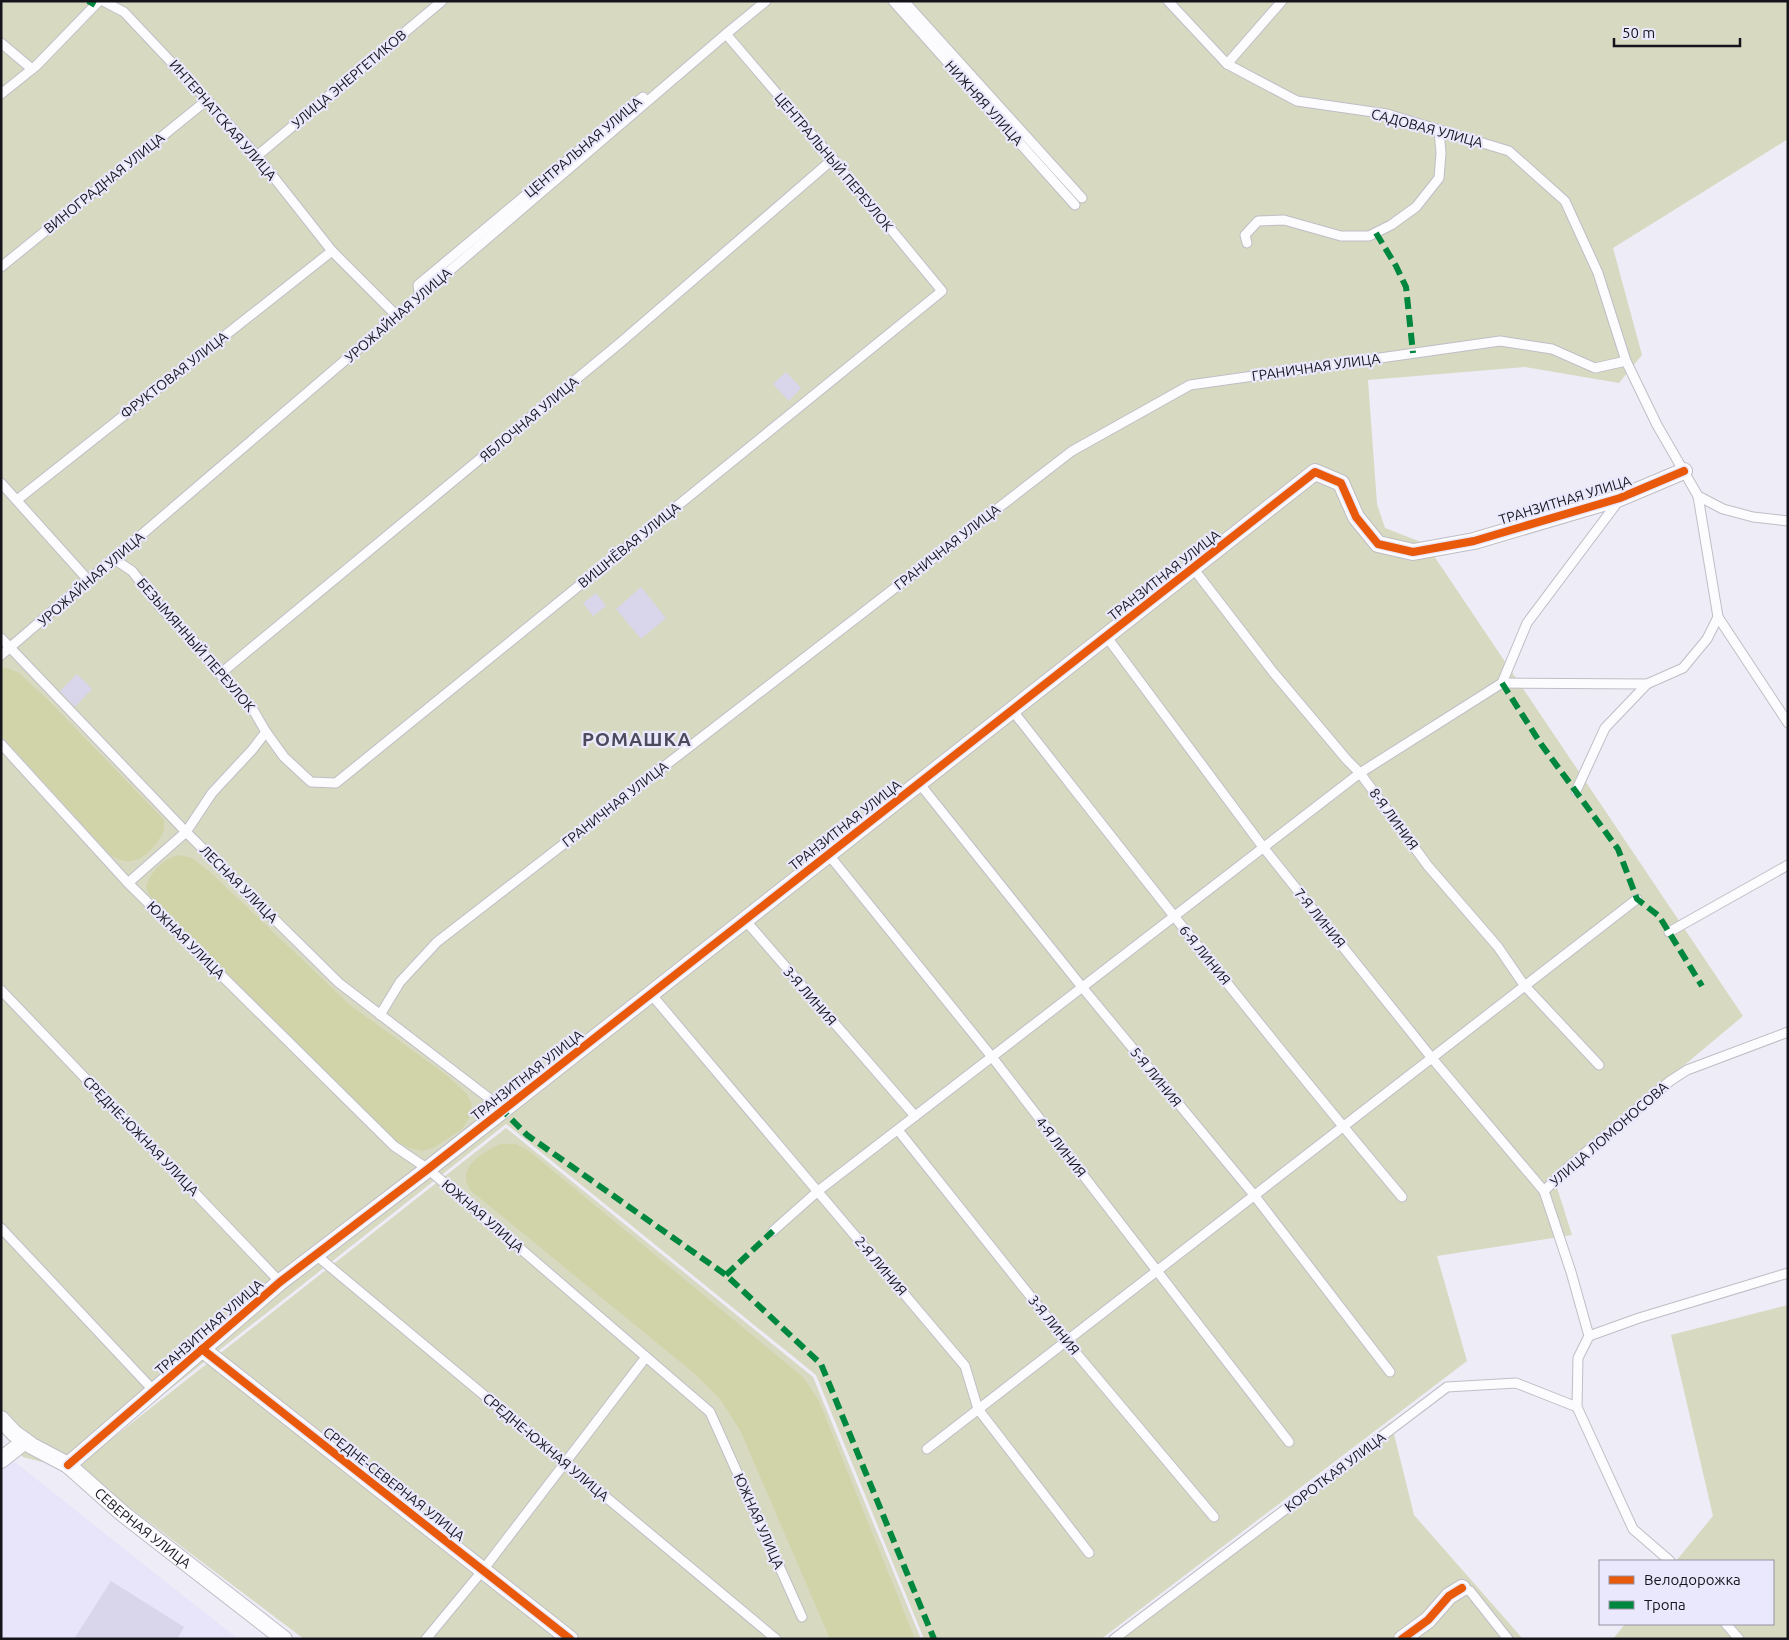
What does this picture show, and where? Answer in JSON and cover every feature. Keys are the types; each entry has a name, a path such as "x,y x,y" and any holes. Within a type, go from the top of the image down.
{"street":[{"name":"ТРАНЗИТНАЯ УЛИЦА","path":"68,1465 280,1282 428,1169 1315,472 1341,483 1356,517 1378,544 1413,552 1474,541 1620,498 1684,471"},
{"name":"СРЕДНЕ-СЕВЕРНАЯ УЛИЦА","path":"202,1349 570,1639"},
{"name":"СЕВЕРНАЯ УЛИЦА","path":"1,1419 25,1442 68,1465 122,1513 284,1639"},
{"path":"1,1460 25,1442"},
{"path":"1402,1639 1428,1620 1449,1596 1462,1588"}],"lane":[{"path":"1,94 32,70 99,1"},
{"name":"ИНТЕРНАТСКАЯ УЛИЦА","path":"102,1 124,12 207,100 257,156 332,251 397,316"},
{"name":"УЛИЦА ЭНЕРГЕТИКОВ","path":"257,156 442,1"},
{"name":"ЦЕНТРАЛЬНАЯ УЛИЦА","path":"420,297 418,285 758,1"},
{"name":"УРОЖАЙНАЯ УЛИЦА","path":"1,655 766,1"},
{"name":"НИЖНЯЯ УЛИЦА","path":"893,1 1075,205"},
{"path":"904,1 1082,198"},
{"name":"САДОВАЯ УЛИЦА","path":"1168,1 1227,64 1297,101 1387,114 1509,151 1565,201 1598,273 1626,361"},
{"path":"1227,64 1282,1"},
{"name":"ЦЕНТРАЛЬНЫЙ ПЕРЕУЛОК","path":"726,34 942,291"},
{"path":"1,43 32,70"},
{"name":"ВИНОГРАДНАЯ УЛИЦА","path":"1,267 207,100"},
{"path":"1247,243 1245,235 1258,221 1284,220 1341,236 1370,236 1391,225 1416,207 1439,178 1441,153 1439,130"},
{"name":"ЯБЛОЧНАЯ УЛИЦА","path":"220,674 620,343 833,159"},
{"name":"ФРУКТОВАЯ УЛИЦА","path":"16,500 332,251"},
{"name":"ВИШНЁВАЯ УЛИЦА","path":"311,782 336,783 942,291"},
{"name":"ГРАНИЧНАЯ УЛИЦА","path":"380,1015 400,982 437,942 1072,451 1190,385 1500,341 1552,349 1595,368 1626,361"},
{"path":"1626,361 1656,424 1698,496 1718,617 1788,723"},
{"path":"1,483 89,581"},
{"path":"1698,496 1723,509 1753,517 1788,521"},
{"path":"1502,683 1527,623 1620,498"},
{"name":"БЕЗЫМЯННЫЙ ПЕРЕУЛОК","path":"114,559 132,571 162,609 194,641 220,674 252,708 284,757 311,782"},
{"name":"8-Я ЛИНИЯ","path":"1193,568 1273,672 1360,773 1428,866 1498,948 1524,984 1598,1065"},
{"path":"1576,791 1604,728 1647,684 1683,668 1707,639 1718,617"},
{"name":"7-Я ЛИНИЯ","path":"1106,636 1263,847 1431,1057 1544,1191"},
{"name":"ЛЕСНАЯ УЛИЦА","path":"1,638 186,832 339,983 498,1105"},
{"path":"773,1231 818,1191 1360,773 1502,683 1647,684"},
{"name":"6-Я ЛИНИЯ","path":"1012,710 1342,1126 1402,1196"},
{"path":"128,883 186,832 212,793 266,732"},
{"name":"ЮЖНАЯ УЛИЦА","path":"1,744 128,883 394,1146 428,1169 710,1412 802,1617"},
{"name":"5-Я ЛИНИЯ","path":"919,783 1082,987 1254,1195 1390,1372"},
{"name":"4-Я ЛИНИЯ","path":"829,855 992,1057 1289,1442"},
{"path":"1669,932 1788,866"},
{"path":"927,1449 1524,984 1637,899"},
{"name":"3-Я ЛИНИЯ","path":"745,920 915,1116"},
{"name":"СРЕДНЕ-ЮЖНАЯ УЛИЦА","path":"1,990 280,1282"},
{"name":"2-Я ЛИНИЯ","path":"651,994 965,1366 978,1409 1089,1552"},
{"name":"УЛИЦА ЛОМОНОСОВА","path":"1589,1336 1571,1272 1544,1191 1566,1169 1670,1081 1687,1070 1788,1032"},
{"name":"3-Я ЛИНИЯ","path":"898,1130 1066,1341 1214,1517"},
{"path":"1,1228 154,1391"},
{"name":"СРЕДНЕ-ЮЖНАЯ УЛИЦА","path":"316,1255 776,1639"},
{"path":"1669,1560 1633,1529 1577,1407 1578,1358 1589,1336 1639,1318 1788,1273"},
{"path":"426,1639 483,1570 646,1357"},
{"name":"КОРОТКАЯ УЛИЦА","path":"1114,1639 1447,1387 1516,1383 1577,1407"},
{"path":"1462,1588 1470,1591 1508,1639"},
{"path":"1727,1625 1739,1639"}],"shaded area":[{"path":"11,1459 238,1639 1,1639 1,1468"}],"green space":[{"path":"1,1 1788,1 1788,139 1613,248 1642,355 1619,383 1525,367 1368,380 1377,504 1385,528 1426,544 1743,1016 1553,1175 1572,1235 1437,1256 1467,1361 1101,1639 924,1639 816,1375 506,1124 69,1469 23,1457 1,1432"},
{"path":"7,668 19,673 50,702 164,820 164,831 157,843 141,858 134,861 119,860 109,854 1,735 1,669"},
{"path":"178,855 192,858 211,873 350,1005 445,1074 466,1093 472,1104 469,1118 462,1129 435,1147 422,1151 409,1148 393,1139 149,895 146,886 154,871 167,860"},
{"path":"506,1128 813,1377 921,1639 304,1639 76,1467"},
{"path":"500,1144 516,1144 529,1151 803,1377 819,1401 915,1639 830,1639 740,1430 720,1399 695,1374 470,1190 466,1179 469,1167 478,1157"},
{"path":"1788,1305 1788,1639 1613,1639 1624,1625 1774,1625 1774,1560 1677,1560 1713,1516 1671,1335"},
{"path":"1391,1422 1414,1515 1523,1639 1106,1639"}],"building":[{"path":"786,372 801,388 789,401 773,384"},
{"path":"641,587 666,618 641,639 616,609"},
{"path":"596,593 606,606 593,616 583,603"},
{"path":"77,674 92,689 75,707 60,691"},
{"path":"111,1581 184,1627 177,1639 74,1639"}],"marked path":[{"path":"88,1 95,5"},
{"path":"1376,233 1406,287 1413,353"},
{"path":"1502,683 1541,744 1618,849 1637,899 1659,916 1702,986"},
{"path":"499,1107 527,1135 726,1275 821,1364 934,1639"},
{"path":"726,1275 773,1231"}],"cycle path":[{"path":"68,1465 280,1282 428,1169 1315,472 1341,483 1356,517 1378,544 1413,552 1474,541 1620,498 1684,471"},
{"path":"202,1349 570,1639"},
{"path":"1402,1639 1428,1620 1449,1596 1462,1588"}],"district":[{"name":"РОМАШКА","path":"637,739"}]}
